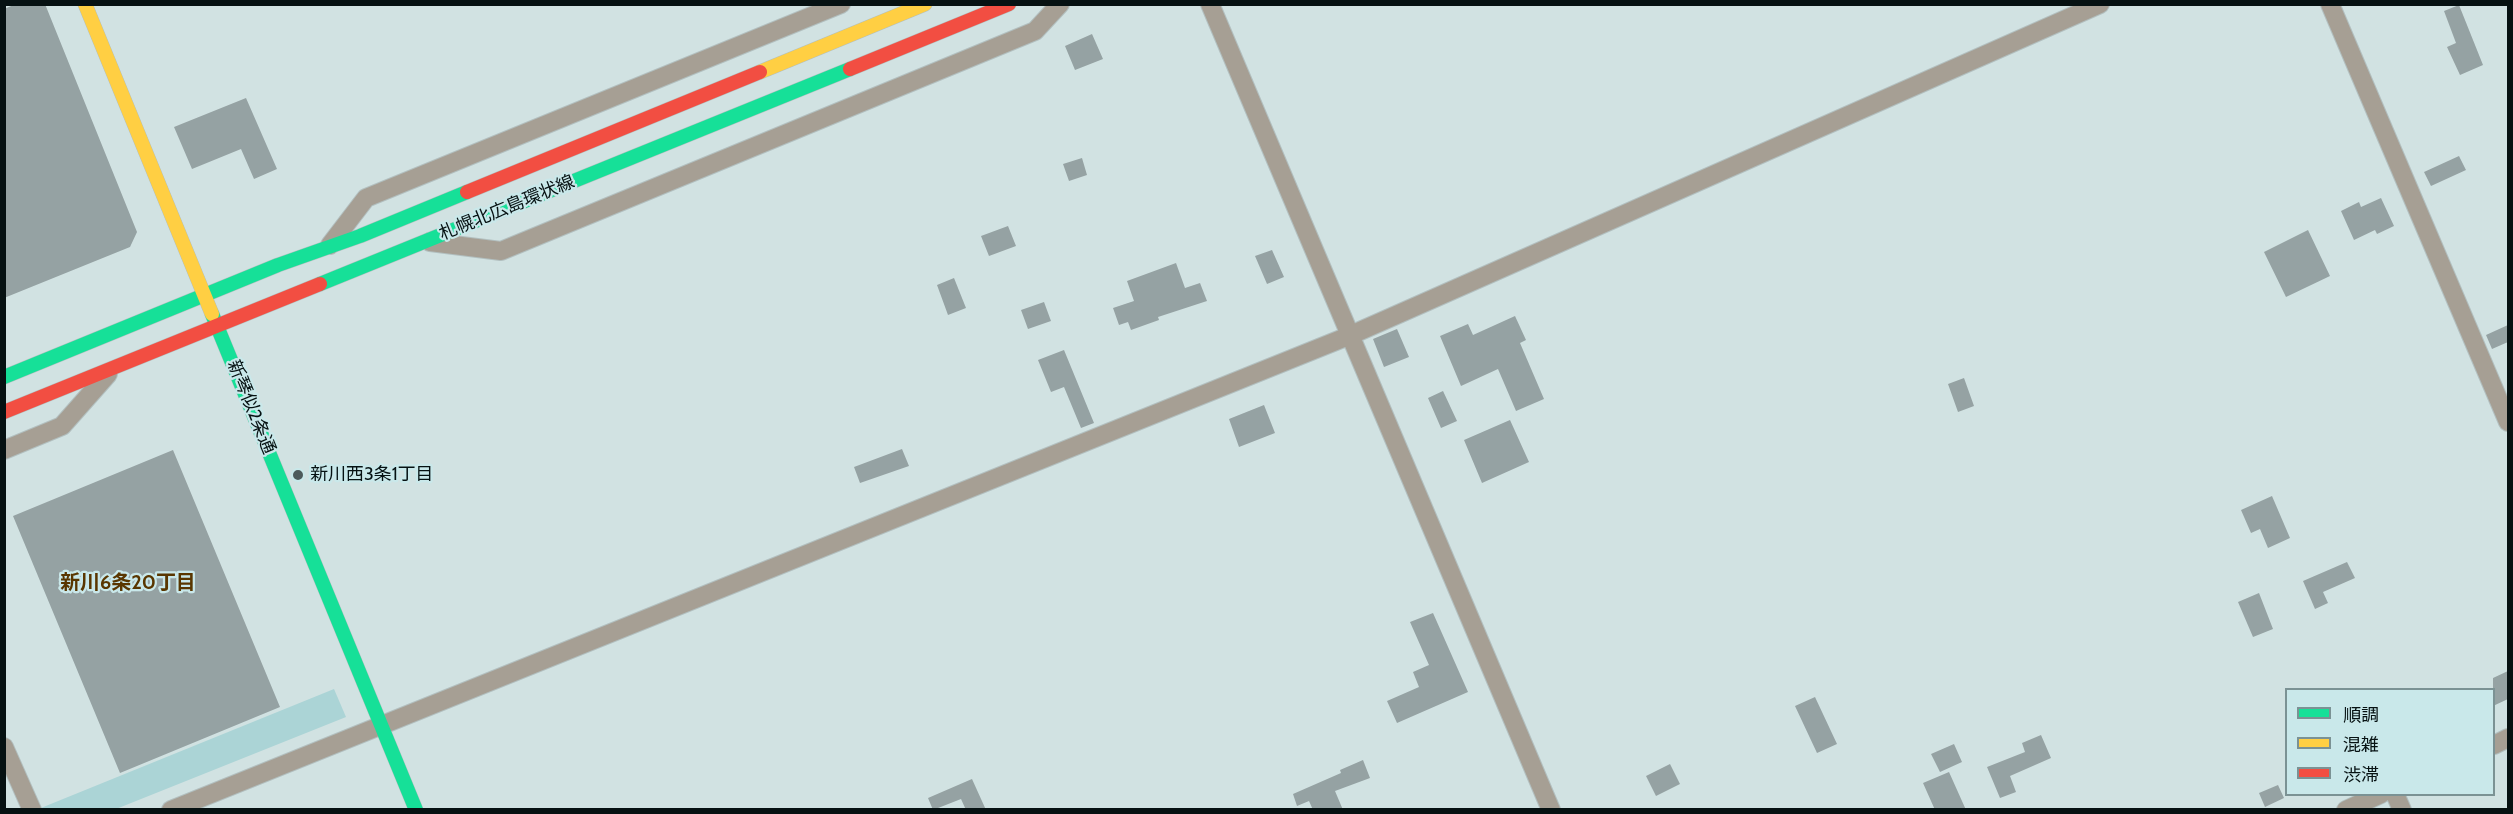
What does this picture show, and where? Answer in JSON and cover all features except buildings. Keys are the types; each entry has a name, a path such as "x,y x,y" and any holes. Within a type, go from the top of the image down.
{"main road":[{"name":"新琴似2条通","path":"86,4 416,810"},
{"name":"札幌北広島環状線","path":"4,377 925,4"},
{"name":"札幌北広島環状線","path":"4,412 1009,4"}],"street":[{"path":"329,247 366,198 840,4"},
{"path":"423,242 501,251 1035,31 1060,4"},
{"path":"1210,4 1352,335 1551,810"},
{"path":"171,810 1352,335 2100,4"},
{"path":"2330,4 2508,422"},
{"path":"4,450 62,426 116,366"},
{"path":"4,747 32,810"},
{"path":"2346,810 2378,796"},
{"path":"2395,796 2402,810"}],"shaded area":[{"path":"334,689 346,717 116,809 36,810"}],"traffic: fast":[{"path":"320,284 850,69"},
{"path":"4,377 278,265 360,236 467,192"},
{"path":"212,314 416,810"}],"traffic: slow":[{"path":"85,4 212,314"},
{"path":"760,72 925,4"}],"traffic: jam":[{"path":"850,69 1009,4"},
{"path":"467,192 760,72"},
{"path":"4,412 320,284"}],"place":[{"name":"新川西3条1丁目","path":"298,475"}],"district":[{"name":"新川6条20丁目","path":"128,583"}]}
